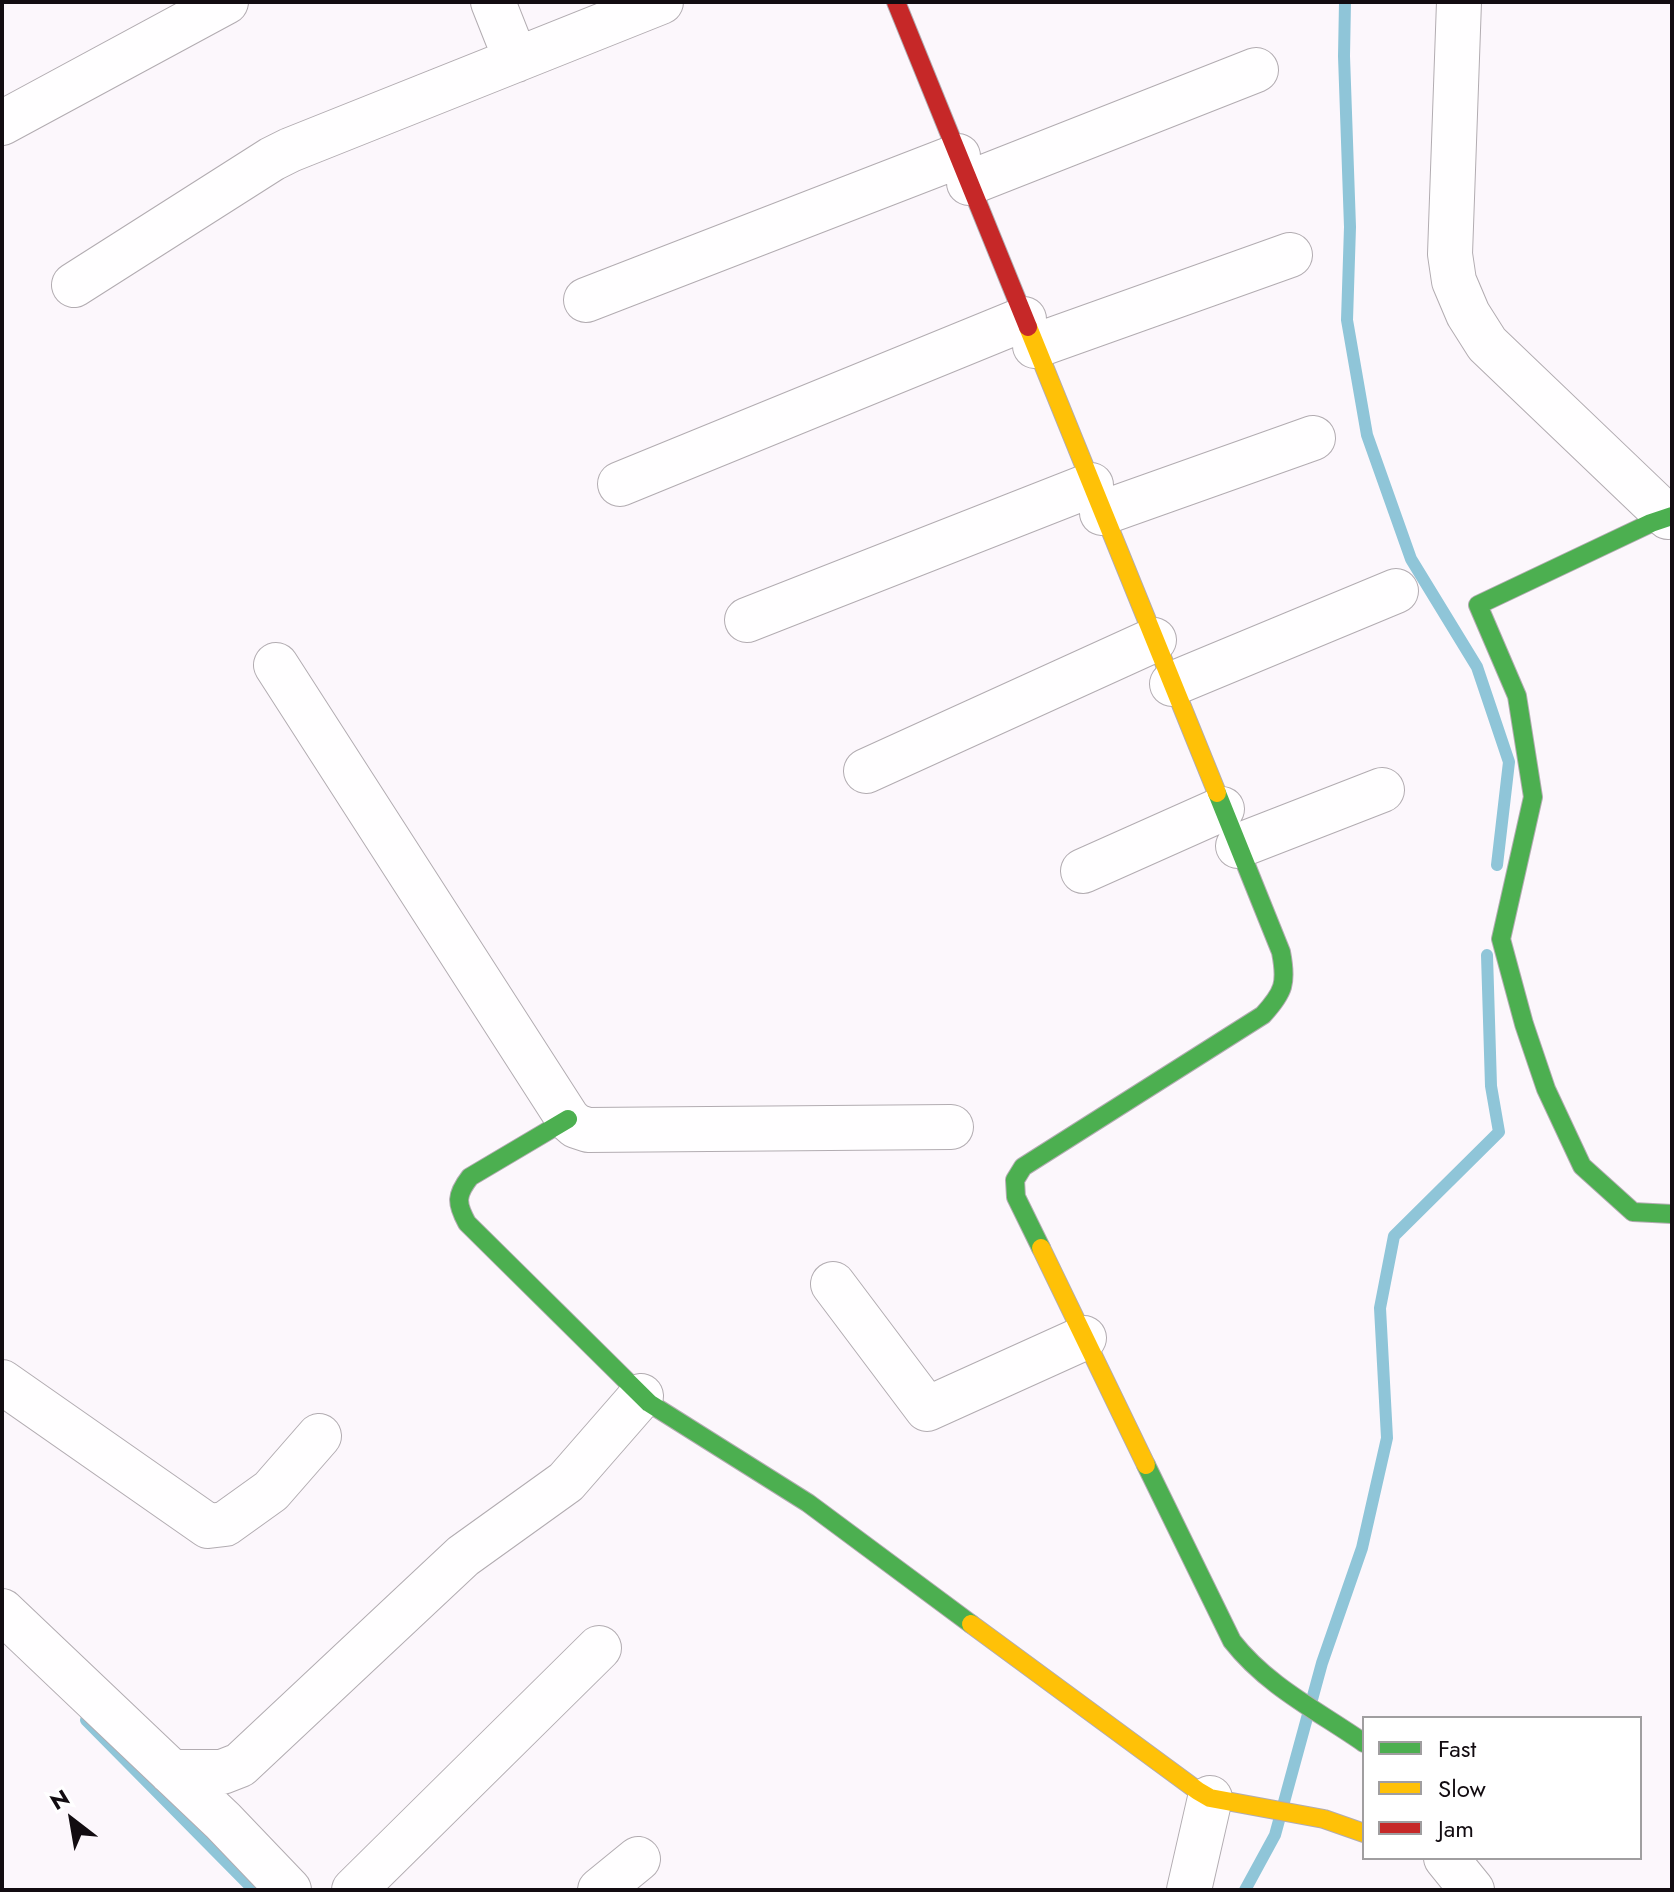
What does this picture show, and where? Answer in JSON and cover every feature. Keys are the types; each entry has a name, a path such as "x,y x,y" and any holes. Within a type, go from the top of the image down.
{"street":[{"path":"2,123 226,2"},
{"path":"493,2 516,60"},
{"path":"74,285 290,150 661,2"},
{"path":"1459,2 1450,254 1454,281 1468,314 1487,344 1670,516 1478,605 1517,696 1533,797 1501,939 1546,1089 1582,1166 1633,1212 1672,1214"},
{"path":"905,5 963,169 1281,952 1286,978 1280,997 1263,1015 1023,1167 1015,1180 1016,1197 1240,1654 1261,1674 1357,1737"},
{"path":"586,300 1256,70"},
{"path":"620,484 1030,332 1290,255"},
{"path":"747,620 1097,499 1313,438"},
{"path":"1172,684 1396,591"},
{"path":"866,771 1154,640"},
{"path":"276,665 568,1119 576,1126 588,1130 951,1127"},
{"path":"1083,871 1230,827 1382,790"},
{"path":"568,1119 470,1177 459,1191 459,1208 467,1223 641,1396 808,1503 1198,1791 1210,1798 1324,1819 1362,1832"},
{"path":"833,1284 927,1409 1084,1338"},
{"path":"2,1382 208,1526 225,1524 271,1491 319,1436"},
{"path":"171,1772 222,1772 240,1765 463,1556 576,1473 641,1396"},
{"path":"2,1611 223,1821 289,1890"},
{"path":"354,1890 599,1648"},
{"path":"1189,1890 1210,1798"},
{"path":"600,1890 638,1859"}],"waterway":[{"path":"1345,2 1350,227 1347,320 1367,435 1411,559 1477,667 1509,762 1497,865"},
{"path":"1245,1890 1275,1835 1322,1663 1362,1548 1387,1438 1380,1308 1394,1236 1499,1132 1491,1086 1487,955"},
{"path":"86,1720 254,1890"}],"traffic: fast":[{"path":"1672,516 1478,605 1517,696 1533,797 1501,939 1524,1024 1546,1089 1582,1166 1633,1212 1672,1214"},
{"path":"1041,1248 1016,1197 1015,1180 1023,1167 1263,1015 1280,993 1284,972 1281,952 1217,793"},
{"path":"568,1119 470,1177 459,1199 467,1223 649,1403 808,1503 971,1624"},
{"path":"1146,1465 1232,1641 1277,1685 1362,1742"}],"traffic: slow":[{"path":"1028,327 1217,793"},
{"path":"1041,1248 1146,1465"},
{"path":"971,1624 1210,1798 1324,1819 1362,1832"}],"traffic: jam":[{"path":"896,2 1028,327"}]}
